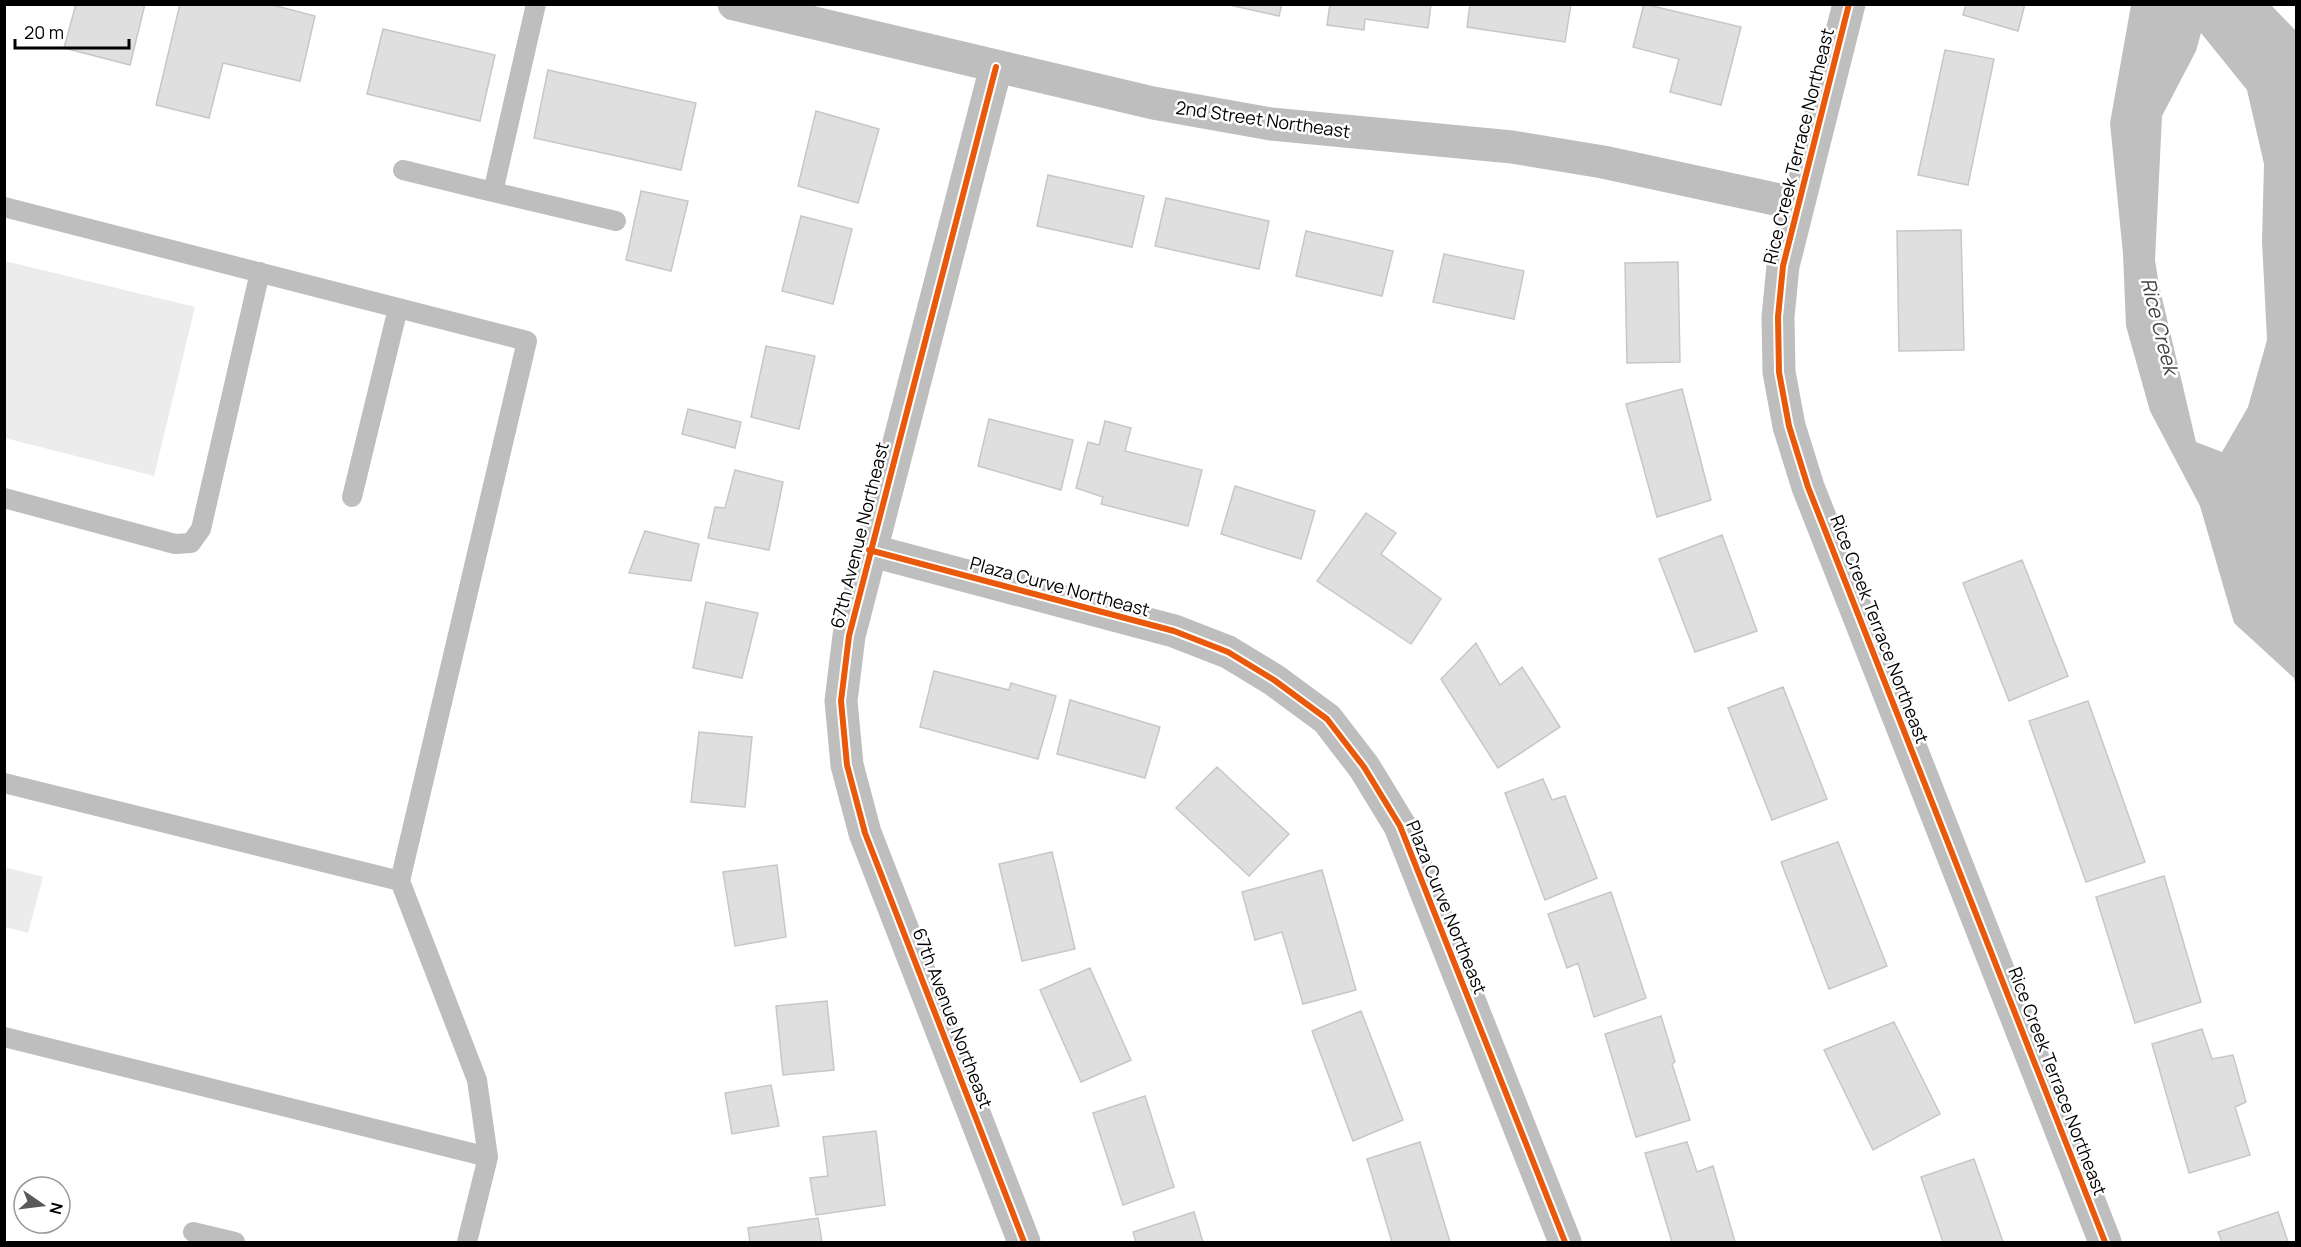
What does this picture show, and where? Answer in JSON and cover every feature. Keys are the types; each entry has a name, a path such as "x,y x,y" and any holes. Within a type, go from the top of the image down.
{"street":[{"name":"2nd Street Northeast","path":"734,4 1153,103 1271,124 1512,147 1603,162 1798,204"},
{"name":"Rice Creek Terrace Northeast","path":"1849,4 1783,266 1778,317 1779,372 1790,426 1808,487 2105,1242"},
{"name":"67th Avenue Northeast","path":"996,67 869,550 849,636 841,701 847,765 865,833 1024,1242"},
{"name":"Plaza Curve Northeast","path":"869,550 1174,631 1228,652 1274,680 1326,720 1364,767 1400,826 1565,1242"}],"lane":[{"path":"493,192 536,4"},
{"path":"403,170 616,221"},
{"path":"4,207 527,341 400,881 477,1080 488,1157 467,1242"},
{"path":"4,498 175,544 191,543 201,529 260,272"},
{"path":"352,497 398,308"},
{"path":"4,783 400,881"},
{"path":"4,1037 488,1157"},
{"path":"194,1232 235,1242"}],"shaded area":[{"path":"5,261 195,307 154,476 5,438"},
{"path":"5,867 43,877 28,933 5,927"}],"water":[{"name":"Rice Creek","path":"2131,5 2271,5 2296,31 2296,688 2294,678 2234,623 2200,506 2150,411 2126,326 2123,254 2110,123","holes":["2201,33 2247,90 2264,164 2262,241 2267,340 2248,407 2222,452 2196,442 2159,285 2155,260 2162,116 2196,51"]}],"building":[{"path":"76,4 145,4 130,65 64,48"},
{"path":"180,4 269,4 315,16 300,81 223,63 209,118 156,105"},
{"path":"1225,4 1282,4 1279,16"},
{"path":"1330,4 1431,4 1428,28 1365,19 1364,30 1327,25"},
{"path":"1470,4 1571,4 1565,42 1467,27"},
{"path":"1644,4 1741,27 1721,105 1670,92 1679,59 1633,47"},
{"path":"1966,4 2025,4 2018,31 1963,15"},
{"path":"383,29 495,55 480,121 367,94"},
{"path":"1945,50 1994,59 1968,185 1918,175"},
{"path":"548,70 696,103 681,170 534,138"},
{"path":"816,111 879,129 858,203 798,186"},
{"path":"1048,175 1144,196 1132,247 1037,226"},
{"path":"641,191 688,201 671,271 626,260"},
{"path":"1166,198 1269,221 1259,269 1155,246"},
{"path":"801,216 852,229 833,304 782,291"},
{"path":"1961,230 1964,350 1899,351 1897,231"},
{"path":"1306,231 1393,251 1382,296 1296,276"},
{"path":"1444,254 1524,271 1514,319 1433,302"},
{"path":"1678,262 1680,362 1627,363 1625,263"},
{"path":"766,346 815,356 799,429 751,417"},
{"path":"1682,389 1711,500 1657,517 1626,404"},
{"path":"688,409 741,422 735,448 682,434"},
{"path":"989,419 1073,440 1061,490 978,466"},
{"path":"1105,421 1131,428 1125,451 1202,470 1188,526 1101,504 1103,497 1076,488 1088,442 1099,445"},
{"path":"735,470 783,482 769,550 708,538 715,507 725,508"},
{"path":"1235,486 1315,511 1301,559 1221,534"},
{"path":"1366,513 1396,533 1381,554 1441,599 1411,644 1317,581"},
{"path":"645,531 699,544 691,581 629,573"},
{"path":"1722,535 1757,631 1695,652 1659,559"},
{"path":"2022,560 2068,676 2009,701 1963,583"},
{"path":"706,602 758,613 742,678 693,668"},
{"path":"1476,643 1500,685 1522,667 1560,727 1498,768 1441,679"},
{"path":"934,671 1009,690 1011,683 1056,696 1038,759 920,727"},
{"path":"1783,687 1827,799 1772,820 1728,708"},
{"path":"1070,700 1160,727 1145,778 1057,754"},
{"path":"2088,701 2145,862 2086,882 2029,721"},
{"path":"699,732 752,737 745,807 691,802"},
{"path":"1217,767 1289,834 1249,876 1176,808"},
{"path":"1543,779 1552,800 1565,796 1597,878 1545,900 1505,793"},
{"path":"1838,842 1887,966 1829,989 1781,862"},
{"path":"1052,852 1075,949 1022,961 999,864"},
{"path":"777,865 786,937 735,946 723,872"},
{"path":"1322,870 1356,990 1303,1004 1282,932 1255,940 1242,892"},
{"path":"2164,876 2201,1002 2135,1023 2096,897"},
{"path":"1611,892 1646,998 1594,1017 1578,963 1567,968 1548,914"},
{"path":"1090,968 1131,1060 1081,1082 1040,990"},
{"path":"827,1001 834,1070 783,1075 776,1006"},
{"path":"1361,1011 1403,1120 1353,1141 1312,1031"},
{"path":"1661,1016 1675,1062 1672,1064 1690,1120 1636,1137 1605,1034"},
{"path":"1894,1022 1940,1114 1873,1150 1824,1050"},
{"path":"2202,1029 2212,1059 2233,1055 2246,1102 2235,1107 2250,1155 2189,1173 2152,1044"},
{"path":"771,1085 779,1126 732,1134 725,1093"},
{"path":"1145,1096 1174,1187 1123,1205 1093,1113"},
{"path":"876,1131 885,1205 816,1215 810,1178 828,1176 823,1137"},
{"path":"1420,1142 1450,1242 1392,1242 1367,1159"},
{"path":"1687,1142 1697,1172 1713,1166 1735,1242 1672,1242 1645,1153"},
{"path":"1974,1159 2003,1242 1943,1242 1921,1177"},
{"path":"1194,1212 1203,1242 1136,1242 1133,1232"},
{"path":"2278,1212 2288,1242 2222,1242 2218,1232"},
{"path":"818,1218 822,1242 750,1242 748,1228"}],"cycle path":[{"path":"1849,4 1783,266 1778,317 1779,372 1789,426 1808,487 2105,1242"},
{"path":"996,67 849,636 841,701 847,765 865,833 1024,1242"},
{"path":"869,550 1174,631 1228,652 1274,680 1327,719 1364,767 1400,826 1565,1242"}]}
